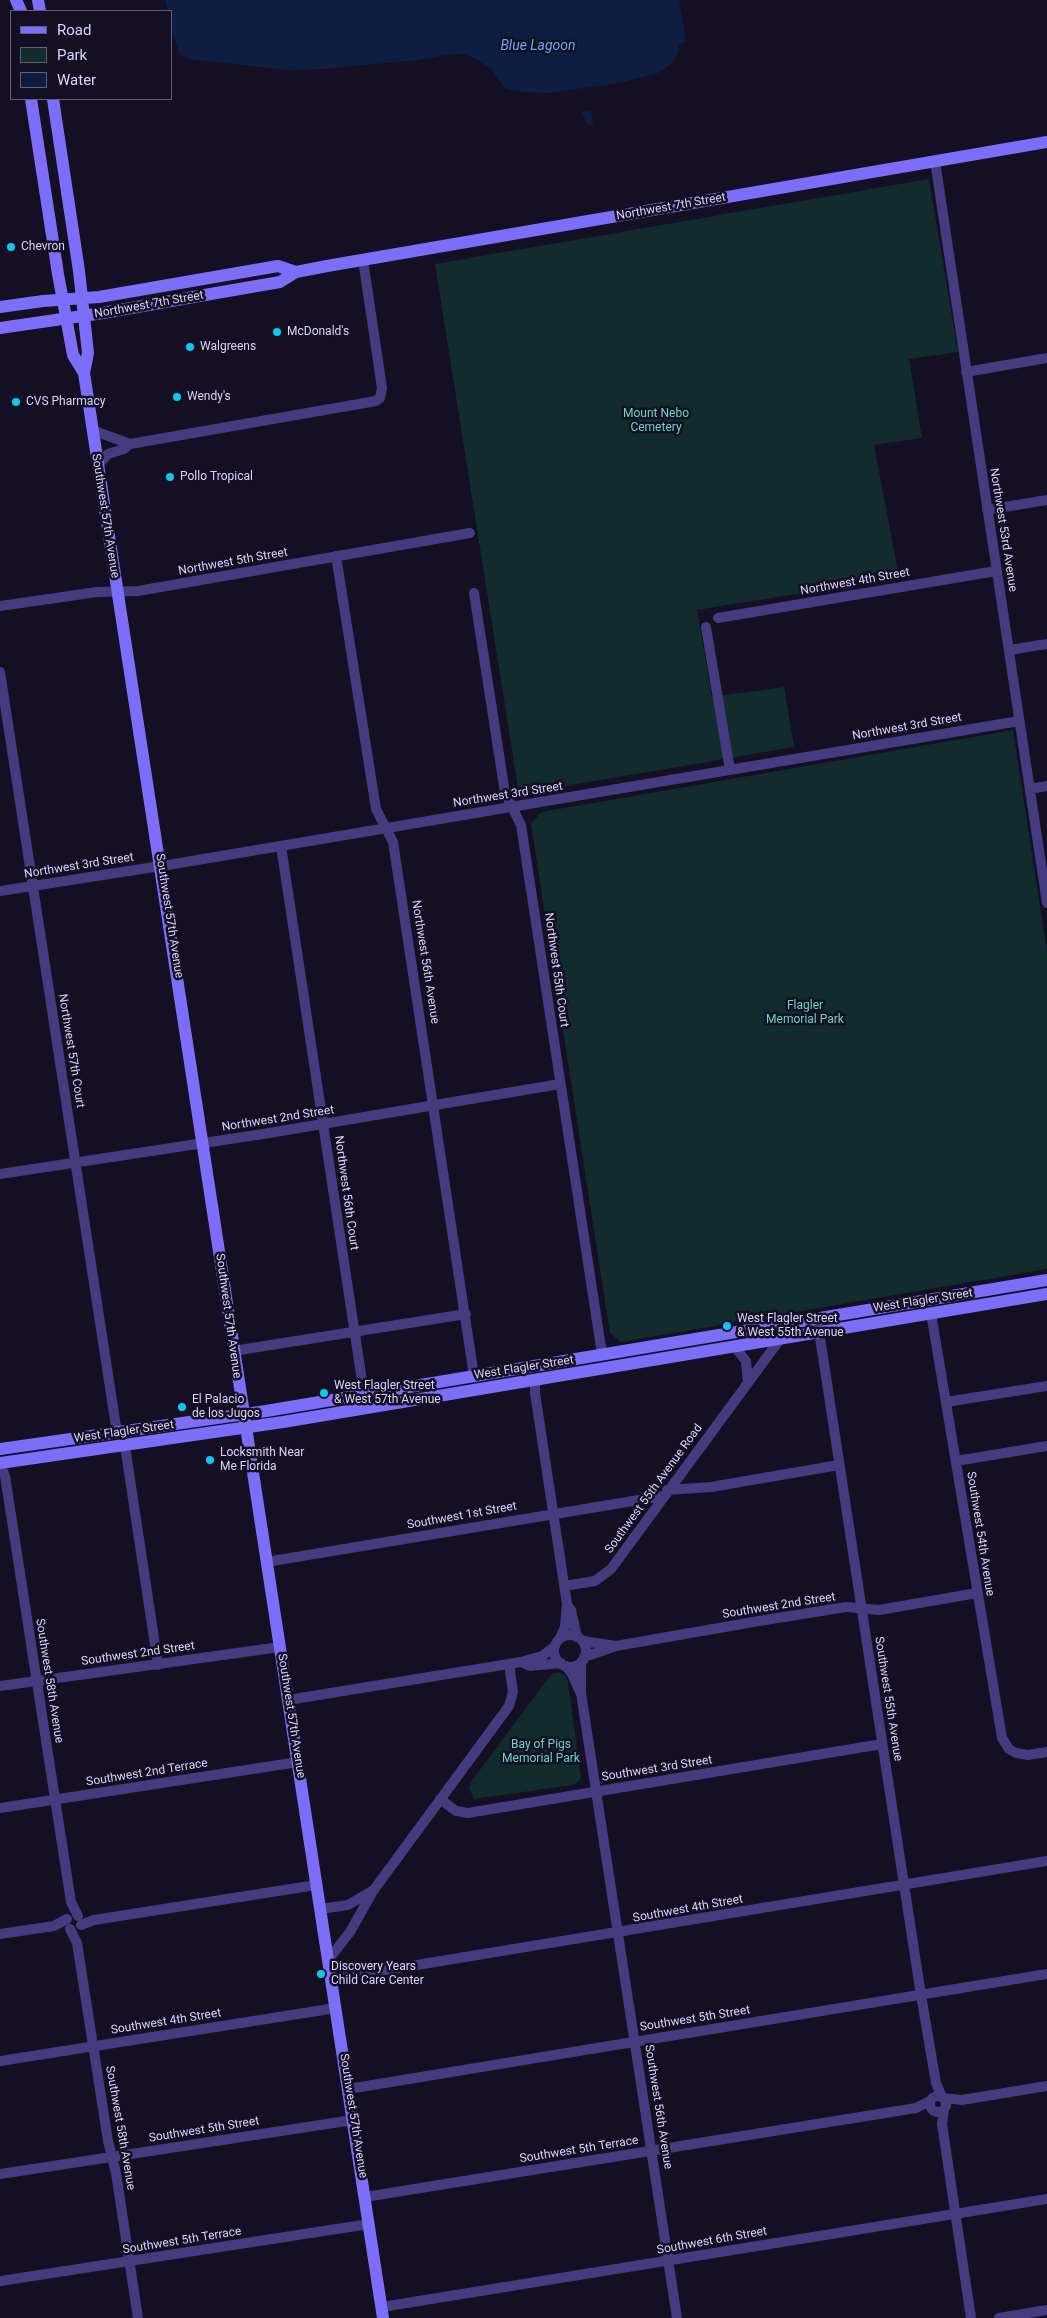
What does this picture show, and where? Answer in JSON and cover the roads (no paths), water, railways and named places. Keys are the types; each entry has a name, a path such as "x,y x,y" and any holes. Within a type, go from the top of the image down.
{"main road":[{"path":"31,100 62,300 73,355 84,373"},
{"path":"53,100 82,298 88,353 84,373"},
{"name":"Northwest 7th Street","path":"0,328 83,316 280,282 296,272 1047,142"},
{"name":"Northwest 7th Street","path":"0,307 111,296 278,266 296,272"},
{"name":"Southwest 57th Avenue","path":"84,373 161,866 233,1351 383,2313"},
{"name":"West Flagler Street","path":"0,1464 246,1428 931,1313 1047,1280"},
{"name":"West Flagler Street","path":"0,1449 243,1414 817,1318 988,1297 1047,1294"},
{"path":"781,1338 799,1321"},
{"path":"536,1379 544,1370 556,1362"},
{"path":"452,1393 474,1376"}],"street":[{"name":"Northwest 53rd Avenue","path":"935,161 1047,903"},
{"path":"92,430 130,444 372,403 380,398 382,388 363,260"},
{"path":"966,372 1047,358"},
{"path":"98,465 108,454 124,449 130,444"},
{"path":"987,510 1047,500"},
{"name":"Northwest 5th Street","path":"0,606 97,592 138,592 470,533"},
{"name":"Northwest 56th Avenue","path":"336,556 376,809 394,842 474,1376"},
{"name":"Northwest 4th Street","path":"718,618 996,571"},
{"name":"Northwest 55th Court","path":"474,593 505,793 521,825 602,1354"},
{"path":"706,627 730,770"},
{"path":"1009,650 1047,644"},
{"name":"Northwest 57th Court","path":"0,672 117,1433"},
{"name":"Northwest 3rd Street","path":"0,891 281,846 1020,721"},
{"path":"1030,789 1047,786"},
{"name":"Northwest 56th Court","path":"281,846 364,1394"},
{"name":"Northwest 2nd Street","path":"0,1174 203,1144 560,1084"},
{"name":"Southwest 54th Avenue","path":"931,1313 1001,1732 1005,1744 1016,1753 1028,1755 1047,1752"},
{"path":"233,1351 466,1314"},
{"name":"Southwest 55th Avenue","path":"817,1318 971,2318"},
{"name":"Southwest 55th Avenue Road","path":"564,1586 596,1581 605,1574 781,1338"},
{"path":"734,1346 746,1361 748,1383"},
{"path":"288,1700 521,1662 542,1656 554,1647 565,1627 567,1604 535,1393 536,1379"},
{"path":"946,1402 1047,1386"},
{"path":"125,1446 158,1665"},
{"path":"956,1461 1047,1446"},
{"name":"Southwest 58th Avenue","path":"0,1464 5,1476 93,2046 138,2318"},
{"name":"Southwest 1st Street","path":"266,1562 839,1465"},
{"name":"Southwest 2nd Street","path":"583,1660 616,1646 846,1608 879,1610 977,1593"},
{"path":"521,1662 530,1666 574,1666 583,1660 585,1647 580,1639 571,1610 567,1604"},
{"path":"560,1638 570,1635 580,1639"},
{"name":"Southwest 2nd Street","path":"580,1639 616,1646"},
{"name":"Southwest 2nd Street","path":"0,1686 280,1647"},
{"path":"554,1647 556,1658 563,1665"},
{"name":"Southwest 56th Avenue","path":"583,1660 581,1693 678,2318"},
{"path":"328,1959 350,1932 373,1890 511,1703 513,1688 509,1664"},
{"name":"Southwest 56th Avenue","path":"563,1665 572,1674 581,1693"},
{"name":"Southwest 3rd Street","path":"440,1799 453,1810 465,1813 882,1744"},
{"name":"Southwest 2nd Terrace","path":"0,1808 298,1762"},
{"name":"Southwest 4th Street","path":"332,1979 1047,1861"},
{"path":"0,1934 316,1886"},
{"path":"320,1909 348,1905 373,1890"},
{"name":"Southwest 5th Street","path":"348,2089 1047,1974"},
{"name":"Southwest 4th Street","path":"0,2061 336,2008"},
{"name":"Southwest 5th Terrace","path":"365,2198 1047,2086"},
{"name":"Southwest 5th Street","path":"0,2174 353,2120"},
{"name":"Southwest 6th Street","path":"383,2313 669,2261 1047,2199"},
{"name":"Southwest 5th Terrace","path":"0,2281 369,2224"},
{"path":"999,2318 1047,2310"}],"water":[{"name":"Blue Lagoon","path":"165,0 679,0 686,41 679,45 678,53 670,65 658,73 624,82 549,93 524,92 506,89 491,70 477,59 463,54 323,69 286,70 190,59 180,55 172,31 172,10 168,10"},
{"path":"591,110 593,125 586,124 582,112"}],"place":[{"name":"Chevron","path":"11,247"},
{"name":"McDonald's","path":"277,332"},
{"name":"Walgreens","path":"190,347"},
{"name":"Wendy's","path":"177,397"},
{"name":"CVS Pharmacy","path":"16,402"},
{"name":"Pollo Tropical","path":"170,477"},
{"name":"West Flagler Street & West 55th Avenue","path":"727,1326"},
{"name":"West Flagler Street & West 57th Avenue","path":"324,1393"},
{"name":"El Palacio de los Jugos","path":"182,1407"},
{"name":"Locksmith Near Me Florida","path":"210,1460"},
{"name":"Discovery Years Child Care Center","path":"321,1974"}],"park label":[{"name":"Mount Nebo Cemetery","path":"656,421"},
{"name":"Flagler Memorial Park","path":"805,1013"},
{"name":"Bay of Pigs Memorial Park","path":"541,1752"}]}
